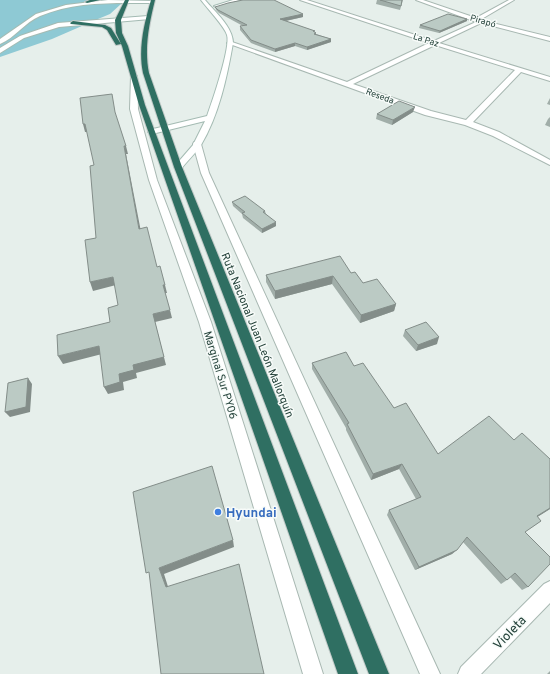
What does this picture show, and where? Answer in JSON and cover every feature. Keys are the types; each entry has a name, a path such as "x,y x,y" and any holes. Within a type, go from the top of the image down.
{"highway":[{"path":"87,2 98,0"},
{"path":"126,1 118,20 119,33 128,54 142,105 348,674"},
{"name":"Ruta Nacional Juan León Mallorquín","path":"152,1 148,18 143,58 146,73 166,128 178,167 379,674"},
{"path":"73,23 96,24 109,29 118,44 128,54"}],"street":[{"path":"178,167 197,144 219,93 230,43 230,35 211,8 203,0"},
{"path":"211,8 238,0"},
{"name":"La Paz","path":"302,0 550,79"},
{"name":"Pirapó","path":"418,0 479,20 550,39"},
{"path":"348,84 479,20 512,0"},
{"path":"0,42 36,16 54,9 87,2 152,1"},
{"path":"0,51 22,37 43,29 73,23 148,18"},
{"name":"Reseda","path":"230,43 428,113 468,123 496,134 550,163"},
{"path":"468,123 520,69"},
{"name":"Marginal Sur PY06","path":"134,76 134,109 154,180 205,322 313,674"},
{"path":"152,132 208,118"},
{"path":"197,144 205,172 430,674"},
{"name":"Violeta","path":"468,674 550,590"}],"water":[{"path":"0,0 121,0 121,4 110,14 52,39 0,57"}],"building":[{"path":"243,0 274,0 303,14 280,19 315,31 313,31 316,33 314,34 331,39 307,47 295,43 275,49 251,40 240,26 247,25 215,7"},
{"path":"380,0 402,0 401,6"},
{"path":"448,14 467,19 440,31 420,25"},
{"path":"112,94 115,112 126,146 124,146 139,229 147,227 157,267 160,266 165,285 163,285 170,310 153,314 164,357 133,365 134,370 119,374 120,382 104,387 99,346 58,356 57,335 110,322 108,308 118,305 113,277 90,282 85,240 96,238 90,166 94,165 85,124 83,124 80,98"},
{"path":"399,101 415,107 393,120 377,114"},
{"path":"245,196 265,211 263,212 276,222 262,229 242,213 245,212 232,202"},
{"path":"340,256 351,273 355,272 363,283 377,279 396,304 361,315 333,276 275,291 266,275"},
{"path":"426,322 439,337 418,345 405,330"},
{"path":"346,352 354,366 363,363 394,408 406,403 438,454 489,416 514,440 522,433 550,459 550,508 537,516 541,521 525,532 550,557 550,564 528,587 515,573 507,580 467,537 457,550 419,567 389,510 421,497 402,464 373,474 347,424 349,423 312,363"},
{"path":"28,378 26,407 5,412 8,383"},
{"path":"212,466 233,540 159,568 166,587 239,564 264,674 161,674 149,572 146,573 133,492"}],"place":[{"name":"Hyundai","path":"218,512"}]}
